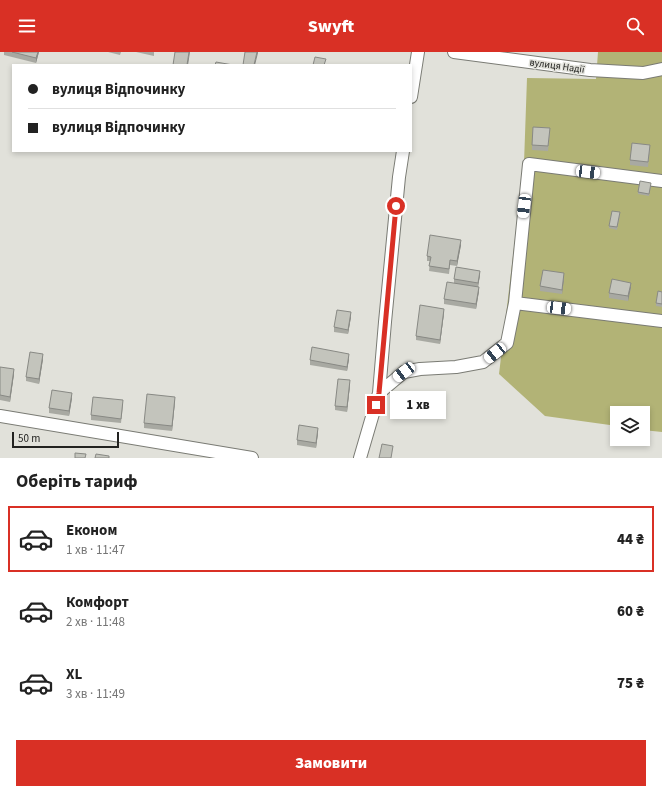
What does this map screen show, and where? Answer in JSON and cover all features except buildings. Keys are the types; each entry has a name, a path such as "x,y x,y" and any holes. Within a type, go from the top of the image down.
{"street":[{"path":"412,91 418,52"},
{"name":"вулиця Надії","path":"454,52 590,70 643,73 662,69"},
{"path":"360,458 379,393 384,322 403,152"},
{"path":"379,393 404,372 420,369 456,367 483,362 507,343 515,303 529,164 662,181"},
{"path":"515,303 662,321"},
{"path":"0,416 252,458"}],"green space":[{"path":"598,52 662,52 662,432 650,431 650,406 610,406 610,425 545,416 499,374 524,163 527,78 596,79"}],"route":[{"path":"376,405 379,393 384,322 396,206"}]}
